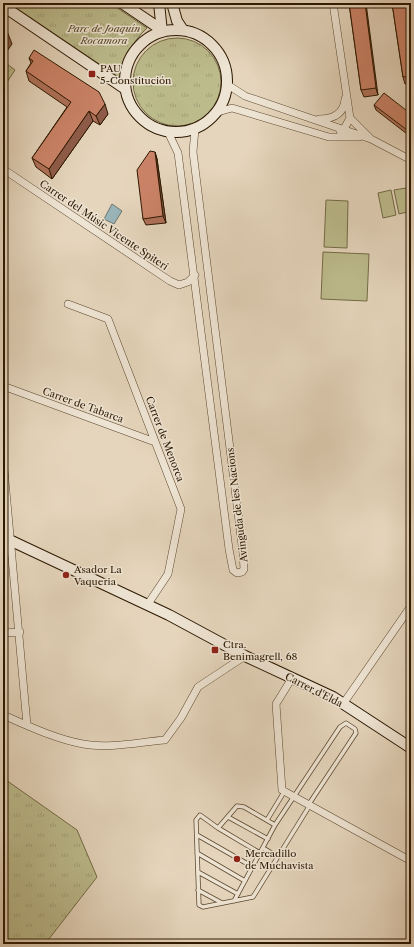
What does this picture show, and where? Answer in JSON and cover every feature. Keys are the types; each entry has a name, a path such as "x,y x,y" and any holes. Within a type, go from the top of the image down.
{"street":[{"path":"159,3 161,32"},
{"path":"172,3 177,22 183,30"},
{"path":"334,3 350,118 371,139"},
{"path":"126,4 156,26 161,32"},
{"path":"3,6 124,88"},
{"path":"183,30 192,32 206,39 220,54 226,68 228,84 223,102 218,112 205,124 184,132 168,132 146,124 133,111 127,100 124,88 124,73 130,58 140,44 161,32 183,30"},
{"path":"228,84 245,96 371,139 411,160"},
{"path":"314,119 330,119 339,114 345,106 346,93"},
{"path":"218,112 232,108 326,137 356,137 371,139"},
{"path":"326,137 344,129 350,118"},
{"name":"Avinguda de les Nacions","path":"168,132 178,153 195,275 229,549 233,570 237,573 242,572 244,569 243,553 193,153 195,129"},
{"name":"Carrer del Músic Vicente Spiteri","path":"3,169 170,281 179,285 188,282 195,275"},
{"name":"Carrer de Menorca","path":"68,304 108,320 181,508 168,574 148,604"},
{"name":"Carrer de Tabarca","path":"3,386 155,442"},
{"path":"3,458 7,538 20,632 27,725"},
{"name":"Carrer d'Elda","path":"7,538 148,604 245,656 343,704 411,748"},
{"path":"343,704 411,606"},
{"path":"3,633 20,632"},
{"path":"3,716 27,725 40,732 84,744 119,744 166,740 181,718 198,688 245,656"},
{"path":"292,678 276,704 282,790 411,861"}],"lane":[{"path":"234,901 253,867 275,825 340,727 346,723 356,729 356,733 309,805 253,897 234,901 202,907 199,905 196,820 200,815 218,828 260,853"},
{"path":"267,820 284,792"},
{"path":"218,828 236,806 244,807 275,825"},
{"path":"228,816 268,839"},
{"path":"196,835 253,867"},
{"path":"263,848 278,857"},
{"path":"197,853 245,881"},
{"path":"198,872 238,894"},
{"path":"198,890 222,903"}],"green space":[{"name":"Parc de Joaquín Rocamora","path":"9,3 110,3 147,28 129,51 120,78"},
{"path":"177,38 194,42 208,51 217,65 221,82 217,99 208,113 194,122 177,126 160,122 146,113 137,99 133,82 137,65 146,51 160,42"},
{"path":"3,61 15,70 3,88"},
{"path":"406,188 411,211 399,214 394,190"},
{"path":"391,190 396,215 383,218 378,193"},
{"path":"326,200 348,201 347,248 324,247"},
{"path":"323,252 369,254 367,301 321,299"},
{"path":"6,780 77,830 97,877 45,944 3,944 3,785"}],"water":[{"path":"112,204 122,211 114,224 104,219"}],"building":[{"path":"349,3 365,3 376,88 361,90"},
{"path":"392,3 408,3 411,27 411,76 403,77"},
{"path":"3,28 7,31 3,38"},
{"path":"34,50 99,92 105,104 96,116 89,111 49,169 32,158 71,102 26,71 33,61 29,58"},
{"path":"384,93 411,114 411,133 374,105"},
{"path":"150,151 155,152 163,216 143,219 137,170"}],"place":[{"name":"PAU 5-Constitución","path":"92,74"},
{"name":"Asador La Vaqueria","path":"66,575"},
{"name":"Ctra. Benimagrell, 68","path":"215,650"},
{"name":"Mercadillo de Muchavista","path":"237,859"}]}
